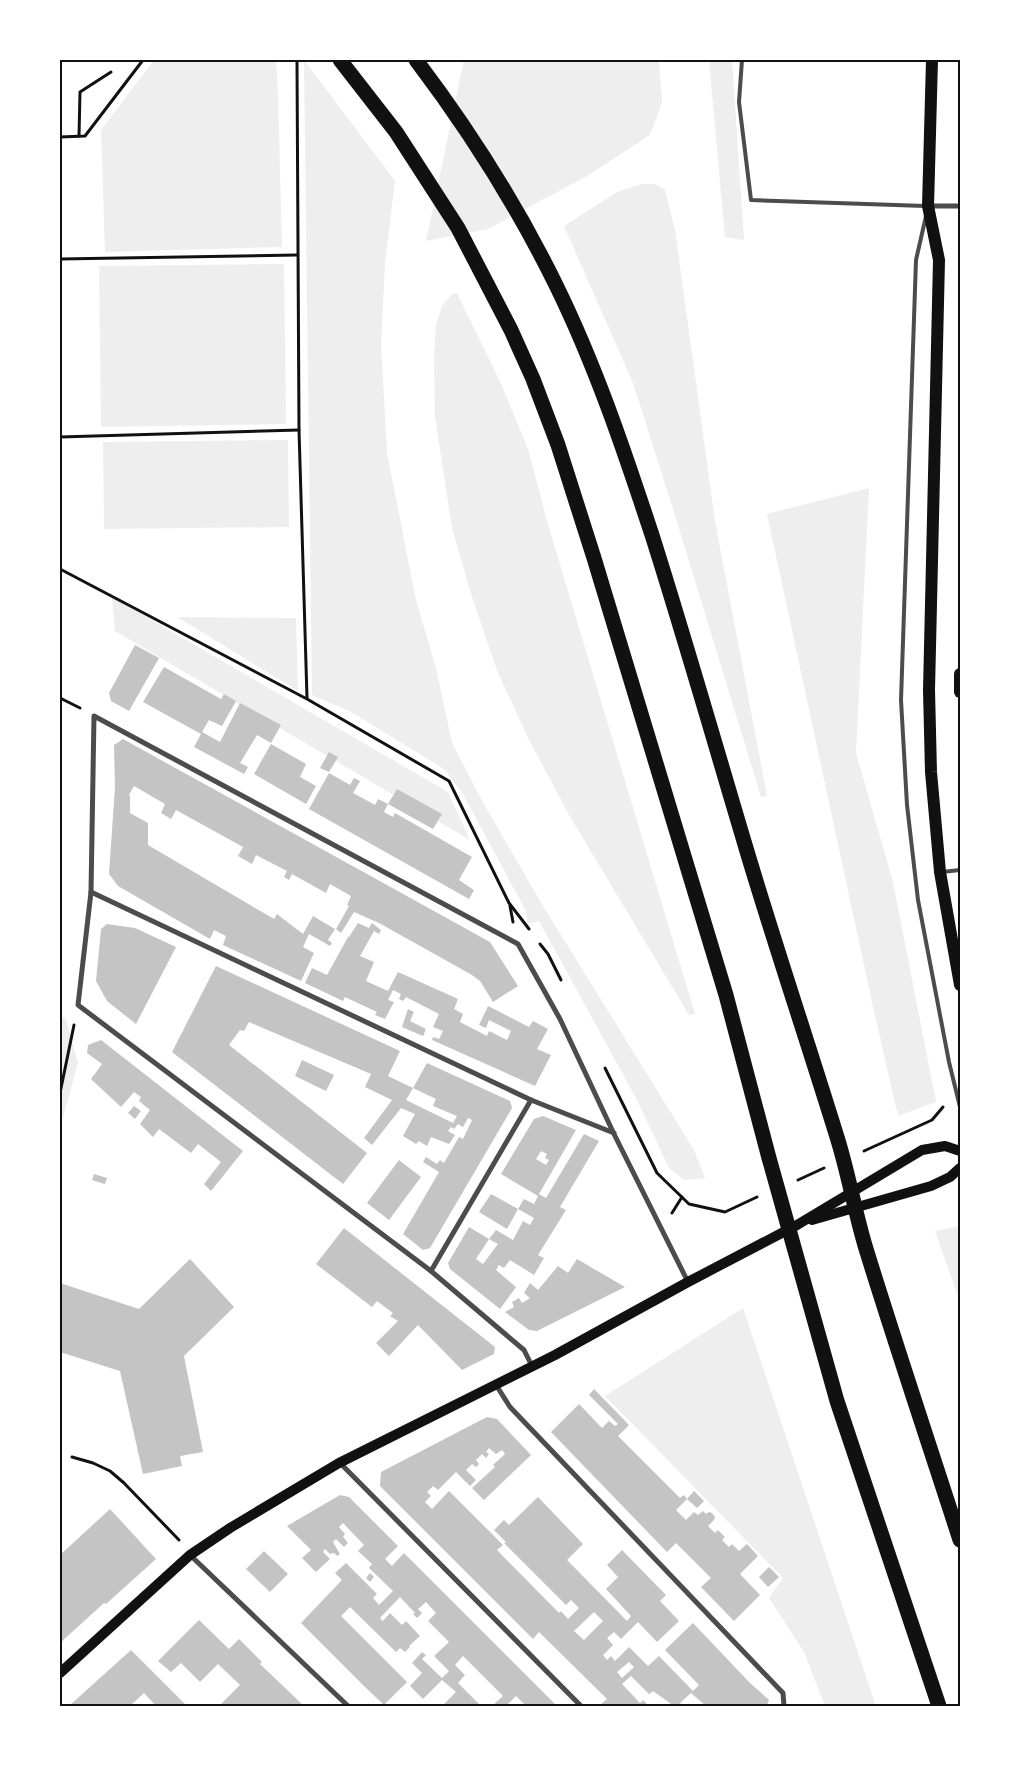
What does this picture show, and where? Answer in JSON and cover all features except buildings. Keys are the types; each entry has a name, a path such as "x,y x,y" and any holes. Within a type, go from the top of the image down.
{"highway":[{"path":"340,60 396,132 458,228 511,330 533,379 558,445 609,605 726,995 799,1268 837,1401 939,1706"},
{"path":"416,60 442,94 504,189 556,285 588,357 614,423 656,546 750,861 839,1143 865,1247 960,1540"}],"main road":[{"path":"932,60 928,206 939,260 929,690 931,772 940,872 960,985"},
{"path":"960,674 960,692"},
{"path":"60,1673 190,1555 230,1528 339,1463 555,1355 797,1225 922,1150 945,1146 960,1152"},
{"path":"797,1225 931,1186 950,1177 960,1168"}],"street":[{"path":"928,206 960,206"},
{"path":"532,1366 524,1350 432,1271 78,1005 91,892 94,716 518,944 560,1019 614,1134 688,1282"},
{"path":"91,892 531,1100 614,1134"},
{"path":"432,1271 531,1100"},
{"path":"496,1385 510,1407 783,1693 784,1706"},
{"path":"339,1463 581,1706"},
{"path":"190,1555 348,1706"}],"lane":[{"path":"742,60 739,102 751,200 928,206 916,260 902,700 907,805 918,900 948,1062 960,1107"},
{"path":"940,872 960,870"}],"path":[{"path":"60,137 85,136 143,60"},
{"path":"297,62 298,430 307,699"},
{"path":"79,136 80,92 111,72"},
{"path":"60,259 297,255"},
{"path":"60,436 298,430"},
{"path":"60,569 307,699 449,781 510,903 531,932"},
{"path":"537,939 548,954 565,989"},
{"path":"60,1093 78,1005"},
{"path":"605,1068 658,1173 690,1204 725,1212 761,1196"},
{"path":"860,1152 932,1120"},
{"path":"797,1180 833,1164"},
{"path":"72,1457 110,1471 175,1535 190,1555"}],"shaded area":[{"path":"154,60 276,60 282,247 105,252 101,130"},
{"path":"304,60 395,181 385,263 381,344 387,453 416,600 436,668 452,743 480,797 540,901 694,1150 705,1178 684,1180 669,1168 637,1100 539,921 527,924 527,913 463,794 444,769 351,712 312,695"},
{"path":"464,60 659,60 662,103 650,135 587,176 488,229 426,241"},
{"path":"709,60 732,60 744,240 725,237"},
{"path":"642,184 655,184 665,190 675,230 715,521 767,796 761,797 633,383 564,226 617,192"},
{"path":"284,264 286,424 101,427 99,266"},
{"path":"457,293 502,386 528,449 547,521 695,1014 689,1015 569,815 529,740 498,673 471,594 452,528 435,417 434,358 436,324 442,306 452,294"},
{"path":"288,440 289,527 104,529 103,442"},
{"path":"869,488 856,753 893,882 936,1102 898,1116 767,514"},
{"path":"112,597 448,792 470,840 115,631"},
{"path":"177,617 296,618 298,691"},
{"path":"60,1016 66,1019 78,1063 60,1128"},
{"path":"960,1226 960,1302 935,1231"},
{"path":"743,1308 876,1706 825,1706 804,1652 769,1598 783,1578 605,1396"}]}
